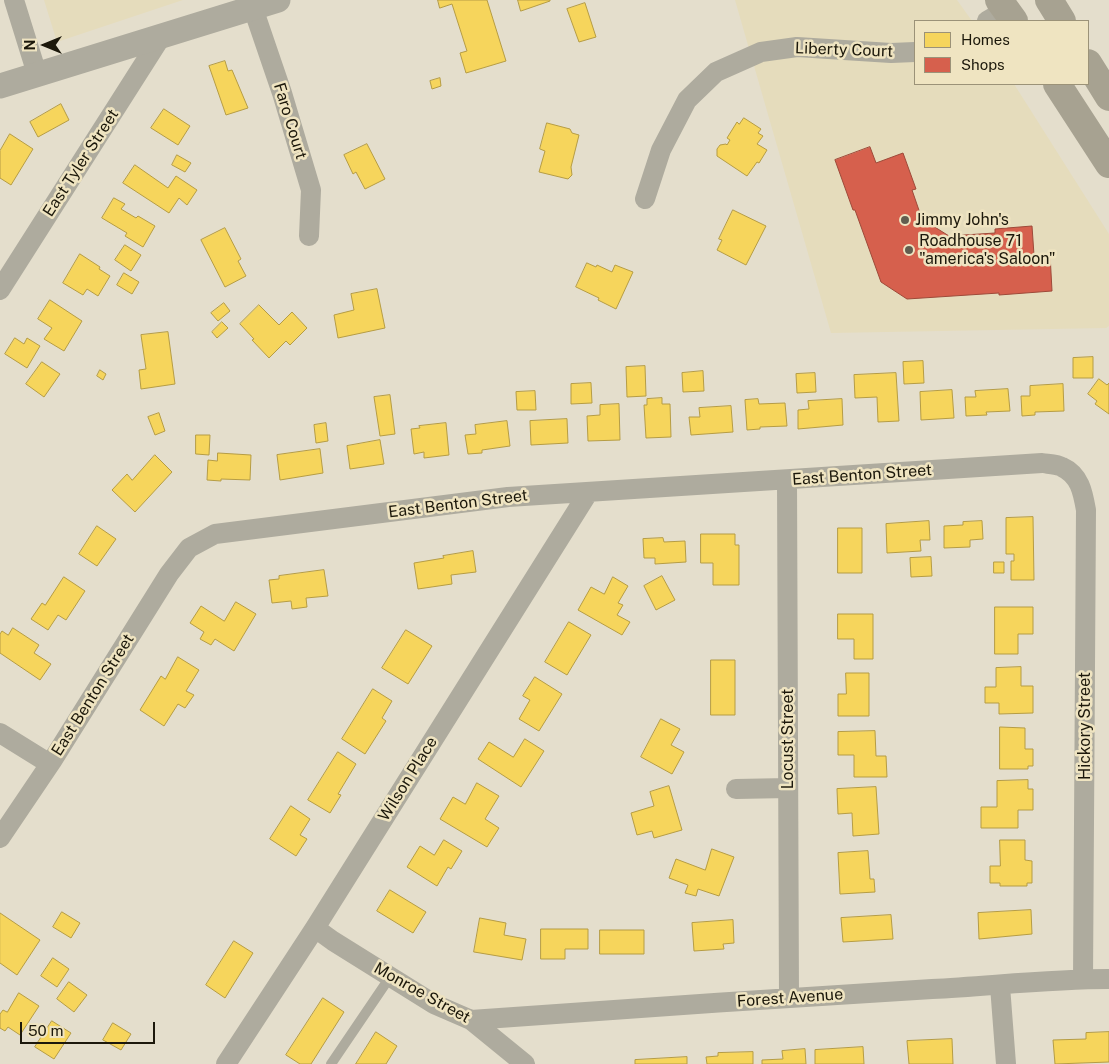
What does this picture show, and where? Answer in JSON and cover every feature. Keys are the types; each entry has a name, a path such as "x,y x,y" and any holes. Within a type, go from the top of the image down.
{"main road":[{"path":"1048,0 1061,20"},
{"path":"1089,65 1109,97"},
{"path":"1058,85 1109,164"}],"street":[{"path":"14,0 37,74"},
{"path":"0,86 278,0"},
{"name":"Faro Court","path":"252,8 282,93 311,190 309,236"},
{"name":"East Tyler Street","path":"0,290 161,37"},
{"name":"Liberty Court","path":"645,199 661,150 687,100 716,72 761,52 797,46 891,53 914,52"},
{"name":"East Benton Street","path":"0,838 50,764 168,574 189,548 215,534 508,497 1042,463 1061,466 1074,475"},
{"name":"Hickory Street","path":"1074,475 1083,488 1086,510 1083,979"},
{"name":"Locust Street","path":"787,480 788,997"},
{"name":"Wilson Place","path":"226,1064 315,928 588,493"},
{"path":"0,733 50,764"},
{"path":"736,789 788,788"},
{"name":"Monroe Street","path":"315,928 434,1004 472,1020 526,1064"},
{"name":"Forest Avenue","path":"472,1020 788,997 1109,979"},
{"path":"1000,986 1006,1064"}],"lane":[{"path":"331,1064 390,977"}],"shaded area":[{"path":"44,0 183,0 57,42"},
{"path":"735,0 957,0 971,20 914,20 914,85 1015,85 1109,234 1109,326 1106,328 831,333"}],"building: Homes":[{"path":"438,0 487,0 506,61 466,73 460,53 467,51 452,4 440,8"},
{"path":"518,0 550,0 550,1 521,11"},
{"path":"585,3 596,37 579,42 567,9"},
{"path":"225,61 228,71 232,70 248,108 226,115 209,66"},
{"path":"440,78 441,86 432,89 430,81"},
{"path":"61,104 69,120 38,137 30,122"},
{"path":"164,109 190,126 178,145 151,128"},
{"path":"744,118 761,129 758,133 763,136 757,144 767,150 759,163 757,162 747,176 717,156 717,149 720,145 727,145 730,140 727,138 737,122 739,124"},
{"path":"547,123 570,129 572,133 579,135 571,167 572,175 568,179 539,172 545,151 540,149"},
{"path":"10,134 33,149 11,185 0,178 0,151"},
{"path":"367,144 385,179 365,189 356,172 353,174 344,155"},
{"path":"177,155 191,163 185,172 172,165"},
{"path":"135,165 168,188 176,176 197,190 187,205 179,198 169,213 123,183"},
{"path":"114,198 125,204 121,209 155,226 143,247 125,236 127,233 102,218"},
{"path":"733,210 766,226 746,265 717,250 722,240 719,239"},
{"path":"225,228 241,259 238,261 246,276 225,287 201,240"},
{"path":"125,245 141,255 131,271 115,260"},
{"path":"80,254 110,276 98,296 87,289 83,295 63,283"},
{"path":"587,263 596,267 597,265 612,272 615,265 633,272 616,309 576,287"},
{"path":"124,273 139,282 132,294 117,285"},
{"path":"377,289 385,328 338,338 334,315 354,310 351,294"},
{"path":"50,300 82,321 64,351 44,339 52,328 38,319"},
{"path":"224,303 230,311 218,321 211,313"},
{"path":"259,305 279,325 292,312 307,328 290,345 286,341 269,358 240,324"},
{"path":"222,322 228,328 217,338 212,332"},
{"path":"168,332 175,384 141,389 139,370 146,369 141,335"},
{"path":"15,338 24,344 27,338 40,346 27,368 5,354"},
{"path":"1093,357 1093,378 1073,378 1073,358"},
{"path":"923,361 924,383 904,384 903,362"},
{"path":"42,362 60,374 44,397 26,384"},
{"path":"645,366 646,396 627,397 626,367"},
{"path":"100,370 106,374 103,380 97,376"},
{"path":"703,371 704,391 683,392 682,373"},
{"path":"815,373 816,392 797,393 796,374"},
{"path":"896,373 899,421 878,422 877,397 855,398 854,375"},
{"path":"1099,379 1107,385 1109,383 1109,414 1095,404 1097,401 1088,394"},
{"path":"591,383 592,403 571,404 571,384"},
{"path":"1063,384 1064,411 1035,412 1035,415 1022,416 1021,396 1030,396 1030,386"},
{"path":"1008,389 1010,411 986,412 987,415 966,416 965,397 976,397 975,391"},
{"path":"952,390 954,418 921,420 920,392"},
{"path":"535,391 536,410 517,410 516,392"},
{"path":"390,395 395,434 380,436 374,397"},
{"path":"662,398 662,404 670,404 671,437 646,438 644,405 647,405 647,399"},
{"path":"758,399 759,404 785,403 787,426 760,427 760,429 747,430 745,400"},
{"path":"842,399 843,425 798,429 798,410 809,409 808,401"},
{"path":"619,404 620,440 588,441 587,416 600,415 600,405"},
{"path":"731,406 733,432 691,435 689,417 700,417 699,408"},
{"path":"159,413 165,431 155,435 148,417"},
{"path":"567,419 568,443 531,445 530,421"},
{"path":"507,421 510,446 482,450 482,453 468,454 465,435 476,434 475,425"},
{"path":"326,423 328,441 316,443 314,425"},
{"path":"446,423 449,455 424,458 424,452 414,454 411,429 420,428 419,426"},
{"path":"196,435 210,435 209,455 196,454"},
{"path":"380,440 384,464 350,469 347,446"},
{"path":"320,449 323,473 280,480 277,455"},
{"path":"218,453 251,455 250,480 207,480 208,460 217,461"},
{"path":"155,455 172,472 135,512 112,490 127,474 132,480"},
{"path":"1033,517 1034,580 1011,580 1011,561 1014,561 1014,554 1006,554 1006,518"},
{"path":"929,521 930,540 920,540 921,551 887,553 886,524"},
{"path":"982,521 983,539 970,540 970,547 944,548 944,526"},
{"path":"97,526 116,539 97,566 79,554"},
{"path":"838,528 862,528 862,573 838,573"},
{"path":"701,534 735,534 735,545 739,545 739,585 713,585 713,563 701,563"},
{"path":"663,538 664,542 685,541 686,562 655,564 655,558 644,558 643,539"},
{"path":"473,551 476,572 451,575 452,584 418,589 414,563"},
{"path":"931,557 932,576 911,577 910,558"},
{"path":"994,562 1004,562 1004,573 994,573"},
{"path":"324,570 328,596 306,598 307,607 292,609 291,601 272,603 269,580 279,579 279,576"},
{"path":"662,576 675,600 656,610 644,586"},
{"path":"64,577 85,591 66,620 58,615 48,630 31,619 42,603 45,605"},
{"path":"613,577 628,586 618,603 623,605 617,615 630,622 622,635 578,610 591,587 604,594"},
{"path":"236,602 256,614 234,651 215,639 211,645 200,639 204,632 190,623 201,606 224,621"},
{"path":"995,607 1033,607 1033,634 1018,634 1018,654 995,654"},
{"path":"838,614 873,614 873,659 854,659 854,639 838,639"},
{"path":"569,622 591,635 567,675 545,662"},
{"path":"13,628 39,645 34,653 51,664 40,680 0,653 0,634 2,631 8,635"},
{"path":"406,630 432,646 408,684 382,668"},
{"path":"178,657 199,670 186,691 194,695 185,708 178,704 164,726 140,710 161,676 165,679"},
{"path":"711,660 735,660 735,715 711,715"},
{"path":"1021,667 1021,686 1033,686 1033,713 999,714 999,703 985,703 985,687 996,687 996,668"},
{"path":"846,673 869,673 869,716 838,716 838,694 846,694"},
{"path":"535,677 562,694 539,731 519,719 530,700 523,696"},
{"path":"373,689 392,701 382,718 386,721 365,754 342,739"},
{"path":"661,719 680,729 671,745 684,752 672,774 641,757"},
{"path":"1000,727 1025,728 1025,749 1033,749 1033,766 1028,766 1028,769 1000,769"},
{"path":"875,731 876,756 886,756 887,777 854,777 854,755 838,755 838,732"},
{"path":"525,739 544,751 521,787 478,759 489,742 513,757"},
{"path":"338,752 356,764 338,794 341,795 330,813 308,800"},
{"path":"1028,780 1028,789 1033,789 1033,810 1018,810 1018,828 981,828 981,807 997,807 997,781"},
{"path":"477,783 499,796 485,819 499,828 487,847 440,819 453,797 465,804"},
{"path":"669,786 682,830 654,838 652,831 637,835 631,813 654,806 650,792"},
{"path":"876,787 879,834 853,836 852,813 838,814 837,789"},
{"path":"291,806 310,819 300,835 307,839 296,856 270,839"},
{"path":"444,840 462,851 451,869 448,867 437,886 407,867 420,846 434,855"},
{"path":"1000,840 1025,840 1025,860 1032,861 1032,883 1027,883 1027,886 1000,886 1000,883 990,883 990,866 1000,866"},
{"path":"712,849 734,857 719,896 698,889 696,896 685,893 688,885 669,878 676,859 705,870"},
{"path":"868,851 870,879 874,879 875,892 840,894 838,853"},
{"path":"390,890 426,912 413,933 377,911"},
{"path":"1031,910 1032,934 979,939 978,913"},
{"path":"62,912 80,923 71,938 53,927"},
{"path":"0,913 40,940 17,975 0,963"},
{"path":"891,915 893,939 843,942 841,918"},
{"path":"480,918 506,923 504,935 526,939 522,960 474,952"},
{"path":"733,920 734,943 723,944 724,949 694,951 692,923"},
{"path":"541,929 588,929 588,949 565,949 565,959 541,959"},
{"path":"600,930 644,930 644,954 600,954"},
{"path":"234,941 253,953 225,998 206,985"},
{"path":"53,958 69,969 57,987 41,976"},
{"path":"69,982 87,995 74,1012 57,999"},
{"path":"19,993 39,1006 20,1035 8,1027 5,1031 0,1028 0,1014 3,1010 7,1012"},
{"path":"323,998 344,1012 311,1064 300,1064 286,1055"},
{"path":"52,1021 71,1033 54,1059 35,1047"},
{"path":"113,1023 131,1034 121,1050 103,1040"},
{"path":"376,1032 397,1046 386,1064 356,1064"},
{"path":"1109,1032 1109,1062 1055,1064 1053,1040 1086,1039 1086,1033"},
{"path":"952,1039 953,1064 909,1064 907,1041"},
{"path":"863,1047 864,1064 815,1064 815,1050"},
{"path":"805,1049 806,1064 762,1064 762,1060 783,1059 782,1051"},
{"path":"753,1052 753,1064 707,1064 706,1057 718,1056 718,1053"},
{"path":"687,1057 687,1064 635,1064 635,1060"}],"building: Shops":[{"path":"870,147 876,163 903,153 916,189 912,190 922,219 949,236 995,233 995,229 1032,226 1034,255 1050,254 1052,291 907,299 881,282 835,160"}],"place":[{"name":"Jimmy John's","path":"905,220"},
{"name":"Roadhouse 71 \"america's Saloon\"","path":"909,250"}]}
